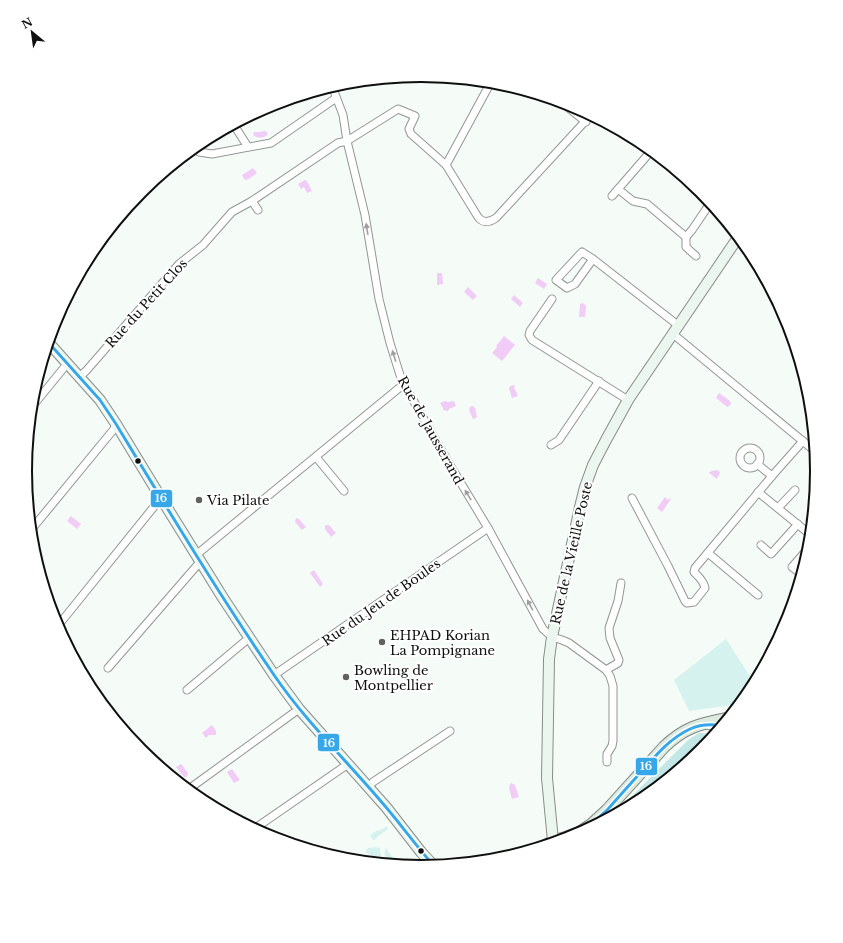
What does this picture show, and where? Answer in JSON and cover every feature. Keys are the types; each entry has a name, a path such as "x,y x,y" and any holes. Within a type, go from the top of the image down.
{"main road":[{"name":"Rue de la Vieille Poste","path":"553,838 548,798 547,764 548,659 585,487 593,465 628,400 736,241"},
{"path":"53,347 100,400 198,559 274,675 299,709 389,811 429,861"},
{"path":"595,821 607,810 673,739 692,727 722,720"},
{"path":"701,724 717,725"}],"street":[{"path":"488,88 446,165 480,220 484,222 496,218 588,119"},
{"name":"Rue de Jausserand","path":"334,92 343,115 365,216 379,299 398,370 404,384 447,460 488,528 538,621 552,637"},
{"path":"199,152 212,154 271,143 336,98"},
{"name":"Rue du Petit Clos","path":"79,377 86,371 179,264 203,245 232,212 252,201 338,143 348,141 398,109 414,116 409,129 411,134 446,165"},
{"path":"577,114 586,122"},
{"path":"237,129 248,147"},
{"path":"612,196 648,155"},
{"path":"618,189 633,202 647,204 686,237"},
{"path":"252,201 258,210"},
{"path":"696,256 686,247 686,237 707,207"},
{"path":"593,259 575,284 567,288 556,280 582,252 593,259 810,447"},
{"path":"552,299 530,331 529,335 532,340 628,400"},
{"path":"39,399 67,364"},
{"path":"551,445 559,440 599,381"},
{"path":"108,668 198,559 316,456 404,384"},
{"path":"35,525 116,424"},
{"path":"632,498 687,603 694,602 705,588 705,585 701,579 694,572 695,568 758,492 803,441"},
{"path":"316,456 344,491"},
{"path":"757,464 772,476"},
{"path":"778,508 795,490"},
{"path":"758,492 807,531"},
{"path":"62,621 161,498"},
{"path":"761,544 771,554 798,524"},
{"name":"Rue du Jeu de Boules","path":"274,675 488,528"},
{"path":"708,553 758,595"},
{"path":"798,572 792,567 802,555"},
{"path":"606,670 618,663 619,660 610,638 609,628 618,601 620,583"},
{"path":"552,637 570,643 606,670 610,676 613,686 613,741 607,754 607,762"},
{"path":"187,690 249,638"},
{"path":"193,786 299,709"},
{"path":"368,788 373,782 450,731"},
{"path":"259,825 348,764"}],"shaded area":[{"path":"265,131 268,134 265,137 256,137 253,135 254,132"},
{"path":"253,168 257,173 247,180 244,179 242,175"},
{"path":"305,180 312,191 307,193 304,187 301,189 298,184"},
{"path":"437,273 442,273 443,284 437,285"},
{"path":"538,278 547,284 544,289 535,283"},
{"path":"468,287 477,296 473,300 464,292"},
{"path":"514,295 523,303 520,307 511,299"},
{"path":"583,303 586,306 585,317 579,317 580,304"},
{"path":"504,336 515,345 502,361 492,353"},
{"path":"514,385 518,396 512,398 509,389 510,386"},
{"path":"719,393 730,401 731,404 728,407 716,398"},
{"path":"445,401 454,401 456,406 448,411 443,410 440,403"},
{"path":"473,406 477,417 474,419 469,410 470,407"},
{"path":"716,470 720,473 717,479 709,473"},
{"path":"665,497 668,500 670,498 671,499 662,512 657,508"},
{"path":"809,514 808,524 804,520"},
{"path":"71,516 81,524 77,529 67,521"},
{"path":"296,518 299,519 306,527 302,530 295,522"},
{"path":"326,525 329,525 336,533 331,537 325,529"},
{"path":"314,570 323,584 320,587 310,573"},
{"path":"726,639 751,678 734,705 689,711 674,680"},
{"path":"212,725 216,731 216,735 209,735 206,738 202,733"},
{"path":"699,733 709,734 697,747 659,781 624,804 688,740"},
{"path":"181,764 188,773 187,777 184,777 176,767"},
{"path":"232,769 240,780 234,783 227,772"},
{"path":"511,783 515,785 519,797 512,799 509,789"},
{"path":"387,826 388,829 373,840 370,835"},
{"path":"368,848 380,848 383,859 374,858 365,852"},
{"path":"386,848 394,860 386,859"}],"transit line":[{"name":"16","path":"53,347 100,400 213,582 286,692 313,726 385,806 430,861"},
{"name":"16","path":"596,820 608,809 659,752 673,739 698,726 716,725"}],"place":[{"name":"Via Pilate","path":"199,500"},
{"name":"EHPAD Korian La Pompignane","path":"382,642"},
{"name":"Bowling de Montpellier","path":"346,677"}]}
